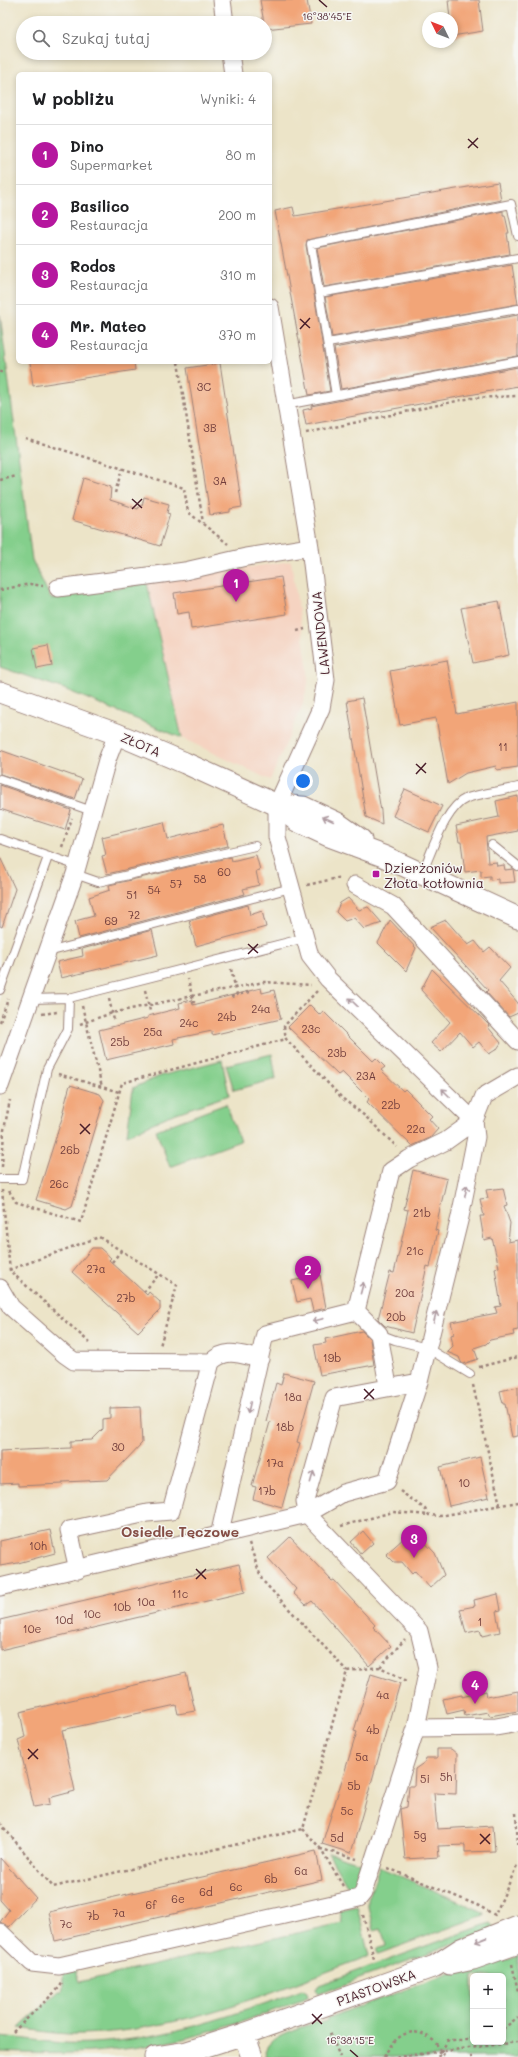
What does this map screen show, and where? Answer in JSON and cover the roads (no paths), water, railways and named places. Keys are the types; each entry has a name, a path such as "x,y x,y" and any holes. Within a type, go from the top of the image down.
{"street":[{"path":"222,0 224,16"},
{"path":"231,60 233,72"},
{"name":"LAWENDOWA","path":"272,321 290,436 310,547 326,680 321,708 277,805"},
{"path":"58,588 185,571 246,557 310,547"},
{"name":"ZŁOTA","path":"0,692 118,734 277,805 297,821 329,836 383,856 518,918"},
{"path":"5,1093 31,999 76,870 107,760 118,734"},
{"path":"277,805 277,837 310,956 325,982 474,1121"},
{"path":"349,881 393,906 518,1041"},
{"path":"0,1587 78,1570 308,1514 343,1493 387,1481 419,1382 460,1217 476,1137 474,1121 484,1096 518,1076"},
{"path":"356,1311 391,1171 409,1159 446,1141 474,1121"},
{"path":"0,1288 10,1307 74,1361 211,1362"},
{"path":"356,1311 379,1334 388,1386"},
{"path":"219,1536 265,1334 356,1311"},
{"path":"78,1570 69,1530 147,1513 171,1511 211,1362 226,1352 260,1360"},
{"path":"0,1932 32,1963 59,1966 355,1899 363,1893 416,1728 428,1668 419,1631 308,1514 305,1501 334,1398 388,1386 419,1382"},
{"path":"416,1728 496,1727 518,1722"},
{"name":"PIASTOWSKA","path":"435,1966 461,1949 518,1926"},
{"name":"PIASTOWSKA","path":"155,2057 187,2052 244,2034 435,1966 515,1952"},
{"path":"244,2034 252,2057"}],"lane":[{"path":"336,395 311,244 511,204 518,236"},
{"path":"319,293 518,258"},
{"path":"328,343 518,309"},
{"path":"285,405 518,361"},
{"path":"0,780 92,811"},
{"path":"421,874 450,812 458,803 467,798 518,787"},
{"path":"0,839 48,857 98,882 255,846"},
{"path":"492,845 518,866"},
{"path":"0,990 48,857"},
{"path":"47,952 291,888"},
{"path":"31,999 69,998 80,996 305,938"},
{"path":"2,1179 22,1179 47,1071 68,1029 69,998"},
{"path":"379,1334 427,1348 470,1374"}],"place":[{"name":"Dino","path":"236,602"},
{"name":"Dzierżoniów Złota kotłownia","path":"376,874"},
{"name":"Basilico","path":"308,1289"},
{"name":"Rodos","path":"414,1558"},
{"name":"Mr. Mateo","path":"475,1704"}],"district":[{"name":"Osiedle Tęczowe","path":"180,1531"}]}
